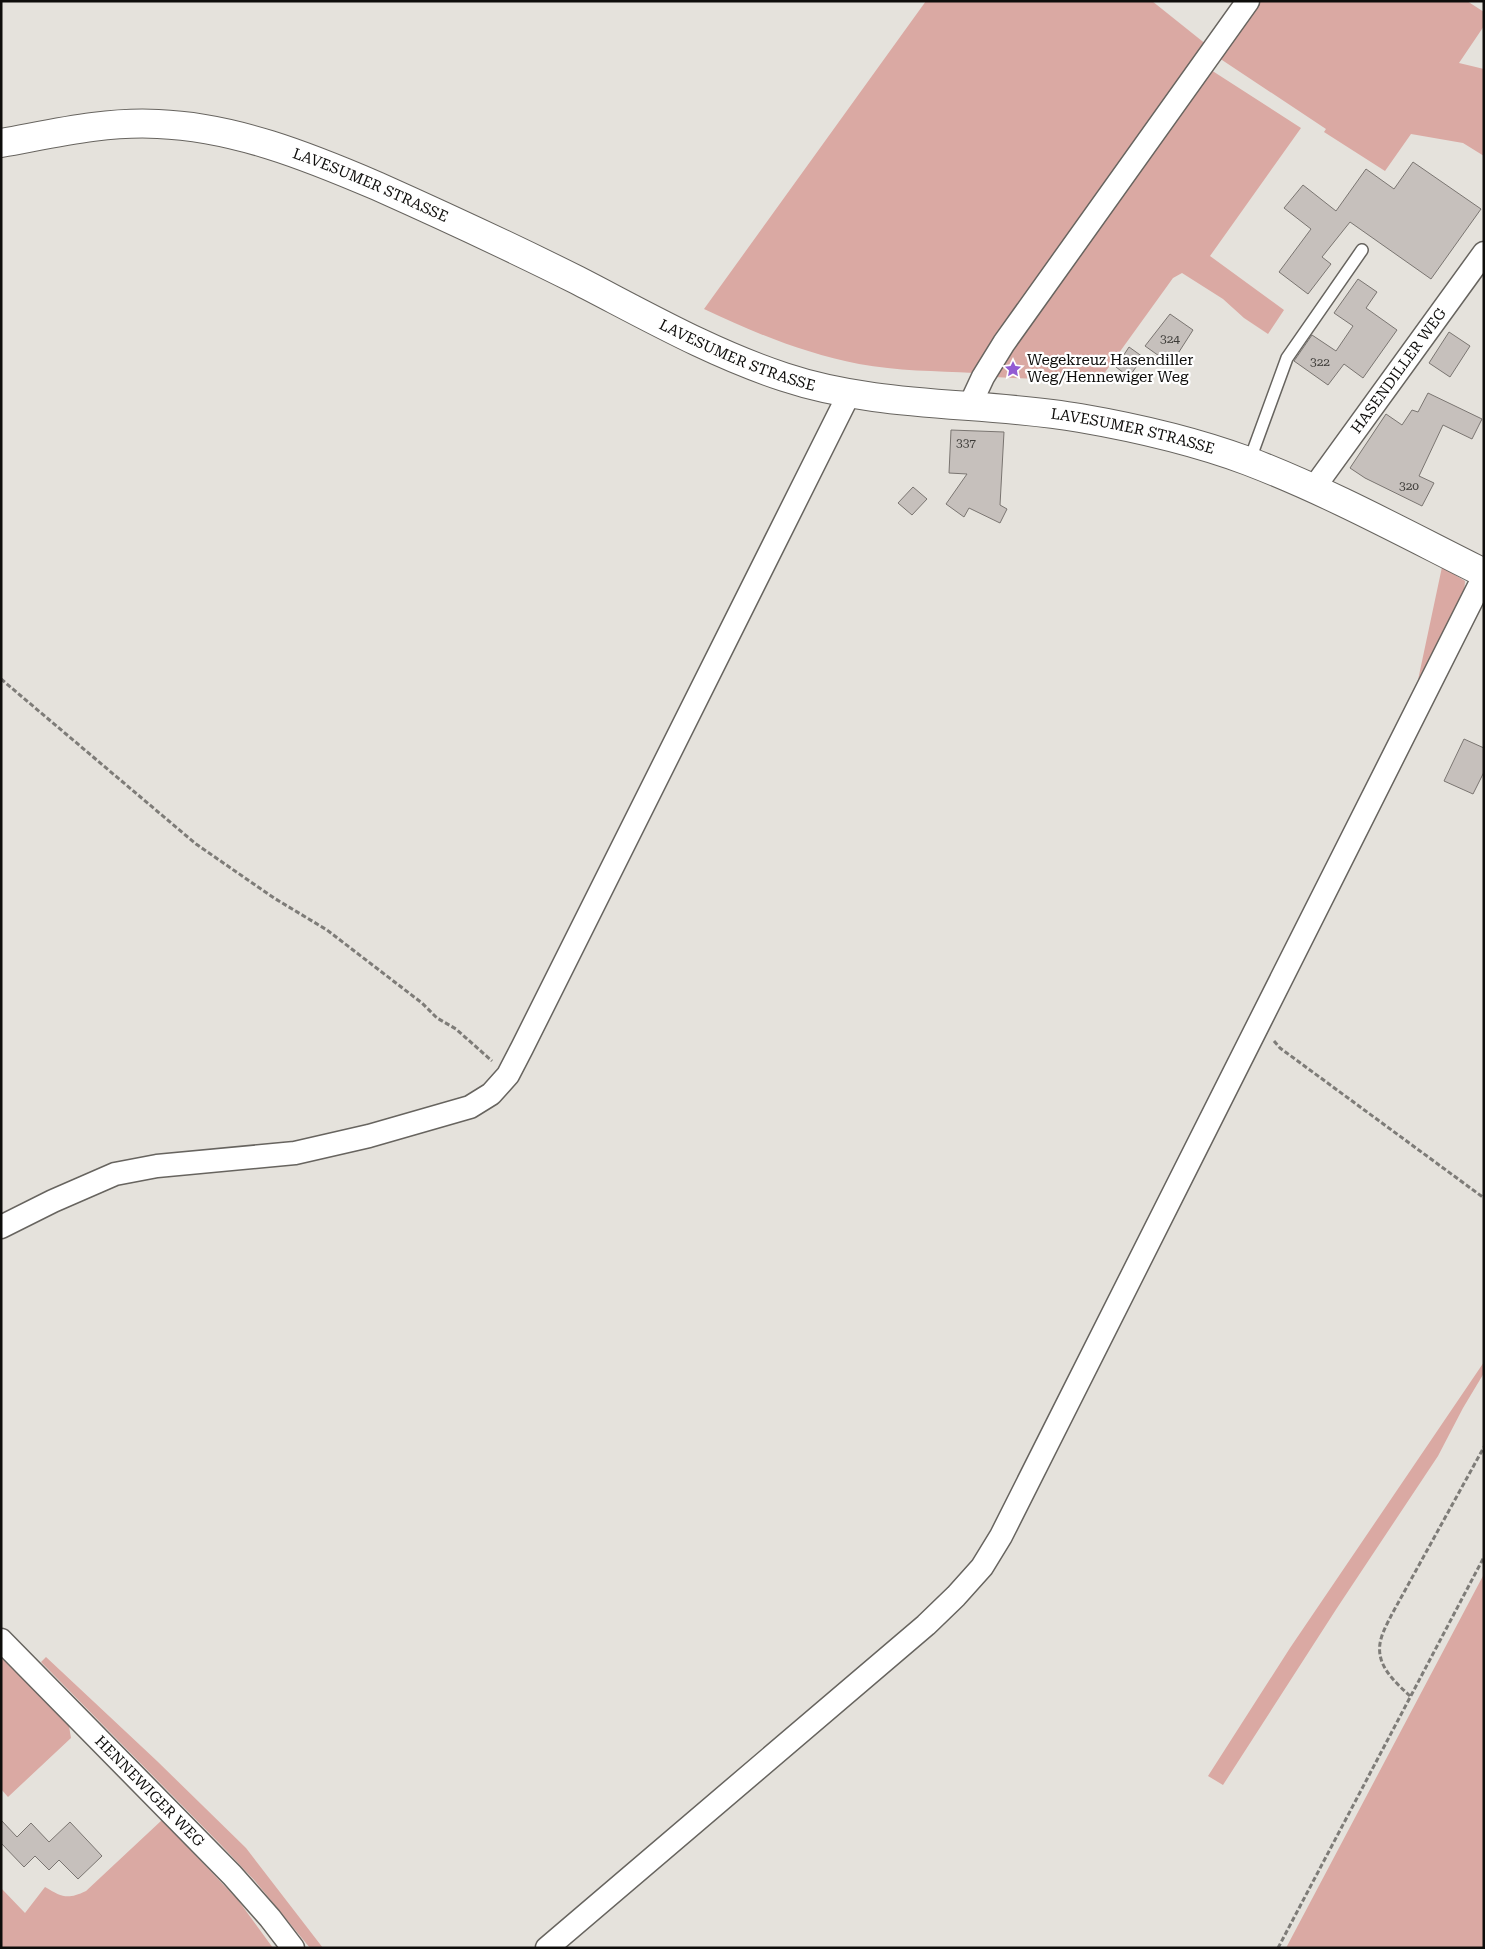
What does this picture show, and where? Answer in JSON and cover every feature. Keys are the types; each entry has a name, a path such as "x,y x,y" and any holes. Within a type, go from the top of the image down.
{"street":[{"path":"969,407 983,377 1004,343 1248,1"},
{"name":"LAVESUMER STRASSE","path":"1,143 88,128 158,124 203,130 276,147 327,165 435,212 569,276 700,344 787,378 848,394 904,402 1075,417 1180,439 1249,462 1313,489 1484,574"},
{"name":"HASENDILLER WEG","path":"1313,489 1484,252"},
{"path":"1,1227 70,1193 115,1174 157,1166 295,1153 433,1119 470,1107 491,1094 508,1074 522,1048 848,394"},
{"path":"547,1948 926,1625 982,1568 1001,1536 1484,574"},
{"name":"HENNEWIGER WEG","path":"1,1640 232,1875 270,1918 293,1948"}],"lane":[{"path":"1249,462 1287,358 1362,250"}],"path":[{"path":"1,679 196,844 274,898 327,930 422,1003 437,1018 456,1028 508,1074"},
{"path":"1261,1018 1267,1032 1280,1048 1484,1198"},
{"path":"1410,1696 1391,1678 1383,1666 1380,1653 1381,1639 1392,1614 1484,1448"},
{"path":"1278,1948 1484,1556"}],"shaded area":[{"path":"926,1 1152,1 1207,45 974,373 888,368 859,364 818,354 780,341 704,309"},
{"path":"1260,1 1467,1 1484,12 1484,26 1459,63 1484,69 1484,156 1463,143 1411,134 1385,171 1324,132 1326,129 1219,58"},
{"path":"1211,70 1301,128 1210,256 1284,310 1268,334 1244,318 1223,299 1182,273 1173,278 1098,382 994,377"},
{"path":"1442,567 1465,581 1464,594 1418,680"},
{"path":"1484,1362 1484,1373 1438,1456 1223,1785 1208,1776 1290,1648"},
{"path":"1484,1574 1484,1948 1286,1948"},
{"path":"1,1656 69,1726 71,1738 8,1797 1,1789"},
{"path":"46,1657 246,1848 323,1948 310,1948 255,1881 41,1662"},
{"path":"162,1820 238,1900 273,1948 1,1948 1,1888 25,1913 45,1887 65,1896 79,1894 86,1891"}],"building":[{"path":"1413,162 1481,209 1431,279 1350,222 1322,257 1331,264 1308,294 1279,272 1311,229 1284,208 1303,185 1336,211 1366,169 1394,189"},
{"path":"1358,279 1377,292 1366,308 1397,330 1363,378 1344,364 1328,385 1294,361 1312,335 1336,351 1353,326 1334,313"},
{"path":"1170,314 1193,330 1177,355 1175,354 1169,363 1145,346"},
{"path":"1449,332 1470,346 1450,377 1429,363"},
{"path":"1129,347 1143,357 1129,377 1116,367"},
{"path":"1428,393 1482,419 1472,439 1443,425 1419,476 1434,483 1422,506 1365,478 1350,468 1386,414 1402,425 1412,410 1418,412"},
{"path":"951,430 1004,432 1000,505 1007,509 1000,523 969,508 964,517 946,504 967,474 949,473"},
{"path":"913,487 927,499 912,515 898,503"},
{"path":"1464,739 1484,748 1484,772 1473,794 1444,781"},
{"path":"1,1820 17,1837 31,1823 49,1842 70,1822 102,1856 78,1879 59,1860 49,1870 35,1856 24,1867 1,1843"}],"place":[{"name":"Wegekreuz Hasendiller Weg/Hennewiger Weg","path":"1013,369"}]}
